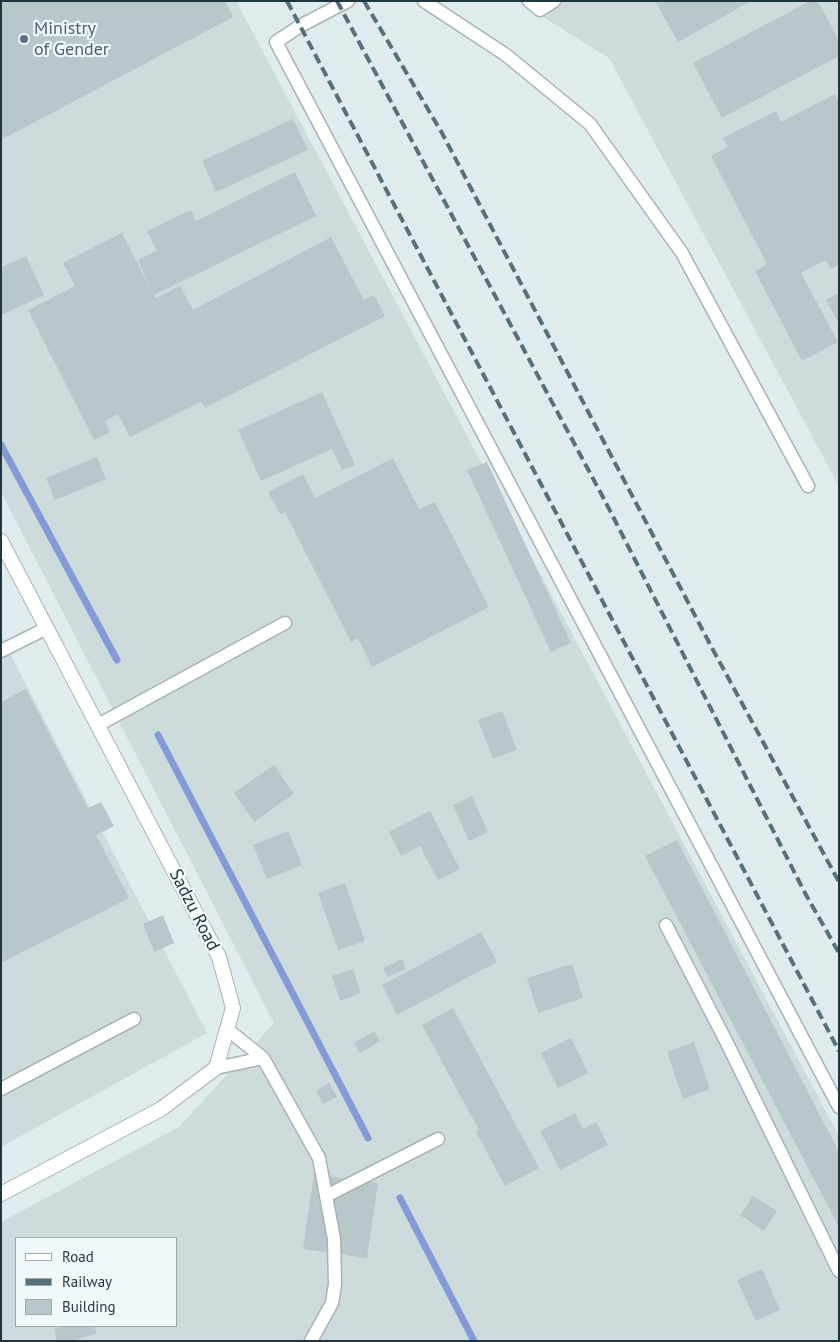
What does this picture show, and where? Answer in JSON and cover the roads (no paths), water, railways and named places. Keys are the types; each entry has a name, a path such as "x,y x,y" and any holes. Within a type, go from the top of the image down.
{"street":[{"name":"Sadzu Road","path":"1,540 219,956 233,1008 216,1068"},
{"path":"1,1194 161,1109 216,1068"}],"lane":[{"path":"348,1 300,26 276,42 839,1107"},
{"path":"424,1 506,55 590,124 682,254 808,486"},
{"path":"529,1 540,10 554,1"},
{"path":"98,725 285,623"},
{"path":"1,651 47,628"},
{"path":"666,925 726,1041 839,1271"},
{"path":"1,1089 134,1019"},
{"path":"227,1029 263,1058 319,1158 328,1195 334,1239 335,1284 332,1303 311,1341"},
{"path":"216,1068 263,1058"},
{"path":"328,1195 438,1139"}],"waterway":[{"path":"1,445 117,660"},
{"path":"158,735 368,1138"},
{"path":"400,1198 474,1341"}],"railway":[{"path":"287,1 839,1051"},
{"path":"337,1 604,499 805,893 839,953"},
{"path":"364,1 442,133 712,648 839,882"}],"place":[{"name":"Ministry of Gender","path":"24,39"}]}
